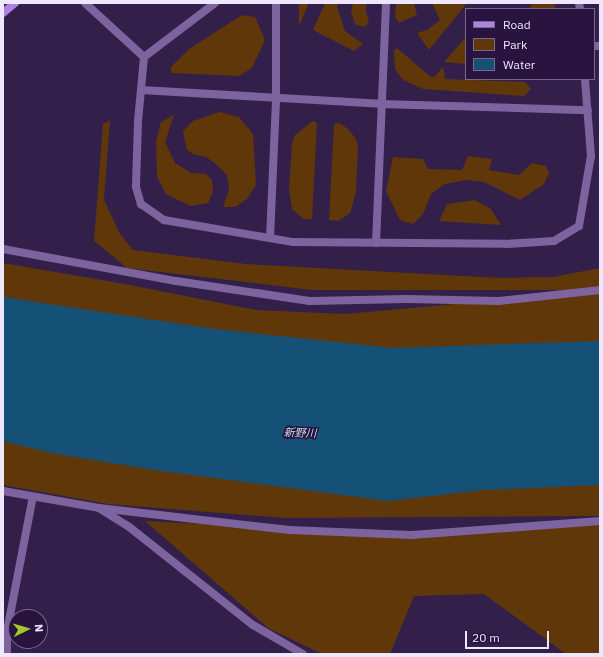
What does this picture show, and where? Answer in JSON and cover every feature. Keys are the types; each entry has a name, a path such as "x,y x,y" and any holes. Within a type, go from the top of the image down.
{"main road":[{"path":"3,13 15,3"}],"street":[{"path":"85,3 144,57"},
{"path":"214,3 144,57 138,122 136,187 141,204 164,220 293,242 506,244 554,241 579,226 591,156 585,80"},
{"path":"270,238 276,98 276,3"},
{"path":"376,243 386,3"},
{"path":"141,90 381,104 588,110"},
{"path":"3,249 176,281 310,301 407,299 498,301 600,290"},
{"path":"3,491 99,508 290,530 411,535 600,521"},
{"path":"7,654 7,631 33,496"},
{"path":"99,508 128,526 253,625 303,654"}],"green space":[{"path":"299,3 309,3 299,26"},
{"path":"325,3 339,3 337,7 345,31 363,44 354,51 313,30"},
{"path":"353,3 366,3 366,12 369,22 365,27 356,25 354,21 351,12"},
{"path":"396,3 414,3 417,15 399,23 395,17"},
{"path":"432,3 467,3 429,50 417,33 427,30 440,20"},
{"path":"533,3 554,3 556,8 530,8"},
{"path":"242,15 255,17 265,40 252,68 239,76 171,73 171,67 189,49"},
{"path":"465,38 465,64 444,62"},
{"path":"397,48 431,77 435,76 443,67 445,79 525,82 531,89 524,96 423,89 403,80 395,69 394,50"},
{"path":"219,112 239,117 253,134 256,185 247,199 235,207 223,207 229,190 227,175 206,157 193,154 187,150 183,131 193,121"},
{"path":"174,115 165,142 175,163 191,173 206,174 212,180 213,192 208,203 191,206 166,194 157,177 156,142 161,122"},
{"path":"110,120 104,200 120,234 133,250 246,264 501,278 553,277 600,268 600,286 566,290 312,290 127,268 94,241 103,124"},
{"path":"313,121 317,123 312,219 304,219 292,209 289,189 292,144 295,135"},
{"path":"339,123 348,129 356,139 358,147 356,192 350,213 338,221 329,220 334,124"},
{"path":"468,156 492,159 489,170 519,175 532,163 546,166 549,173 544,184 520,200 484,182 466,180 445,184 431,194 423,214 413,224 400,220 386,191 393,157 423,159 428,169 462,170"},
{"path":"475,200 491,209 501,225 439,221 447,204"},
{"path":"3,263 125,284 256,310 345,314 600,291 600,516 285,518 108,504 3,485"},
{"path":"145,521 391,534 600,521 600,654 566,654 484,594 414,596 390,654 322,654 268,628"}],"water":[{"name":"新野川","path":"3,297 214,329 393,348 600,341 600,485 484,490 388,501 154,470 51,453 3,441"}]}
